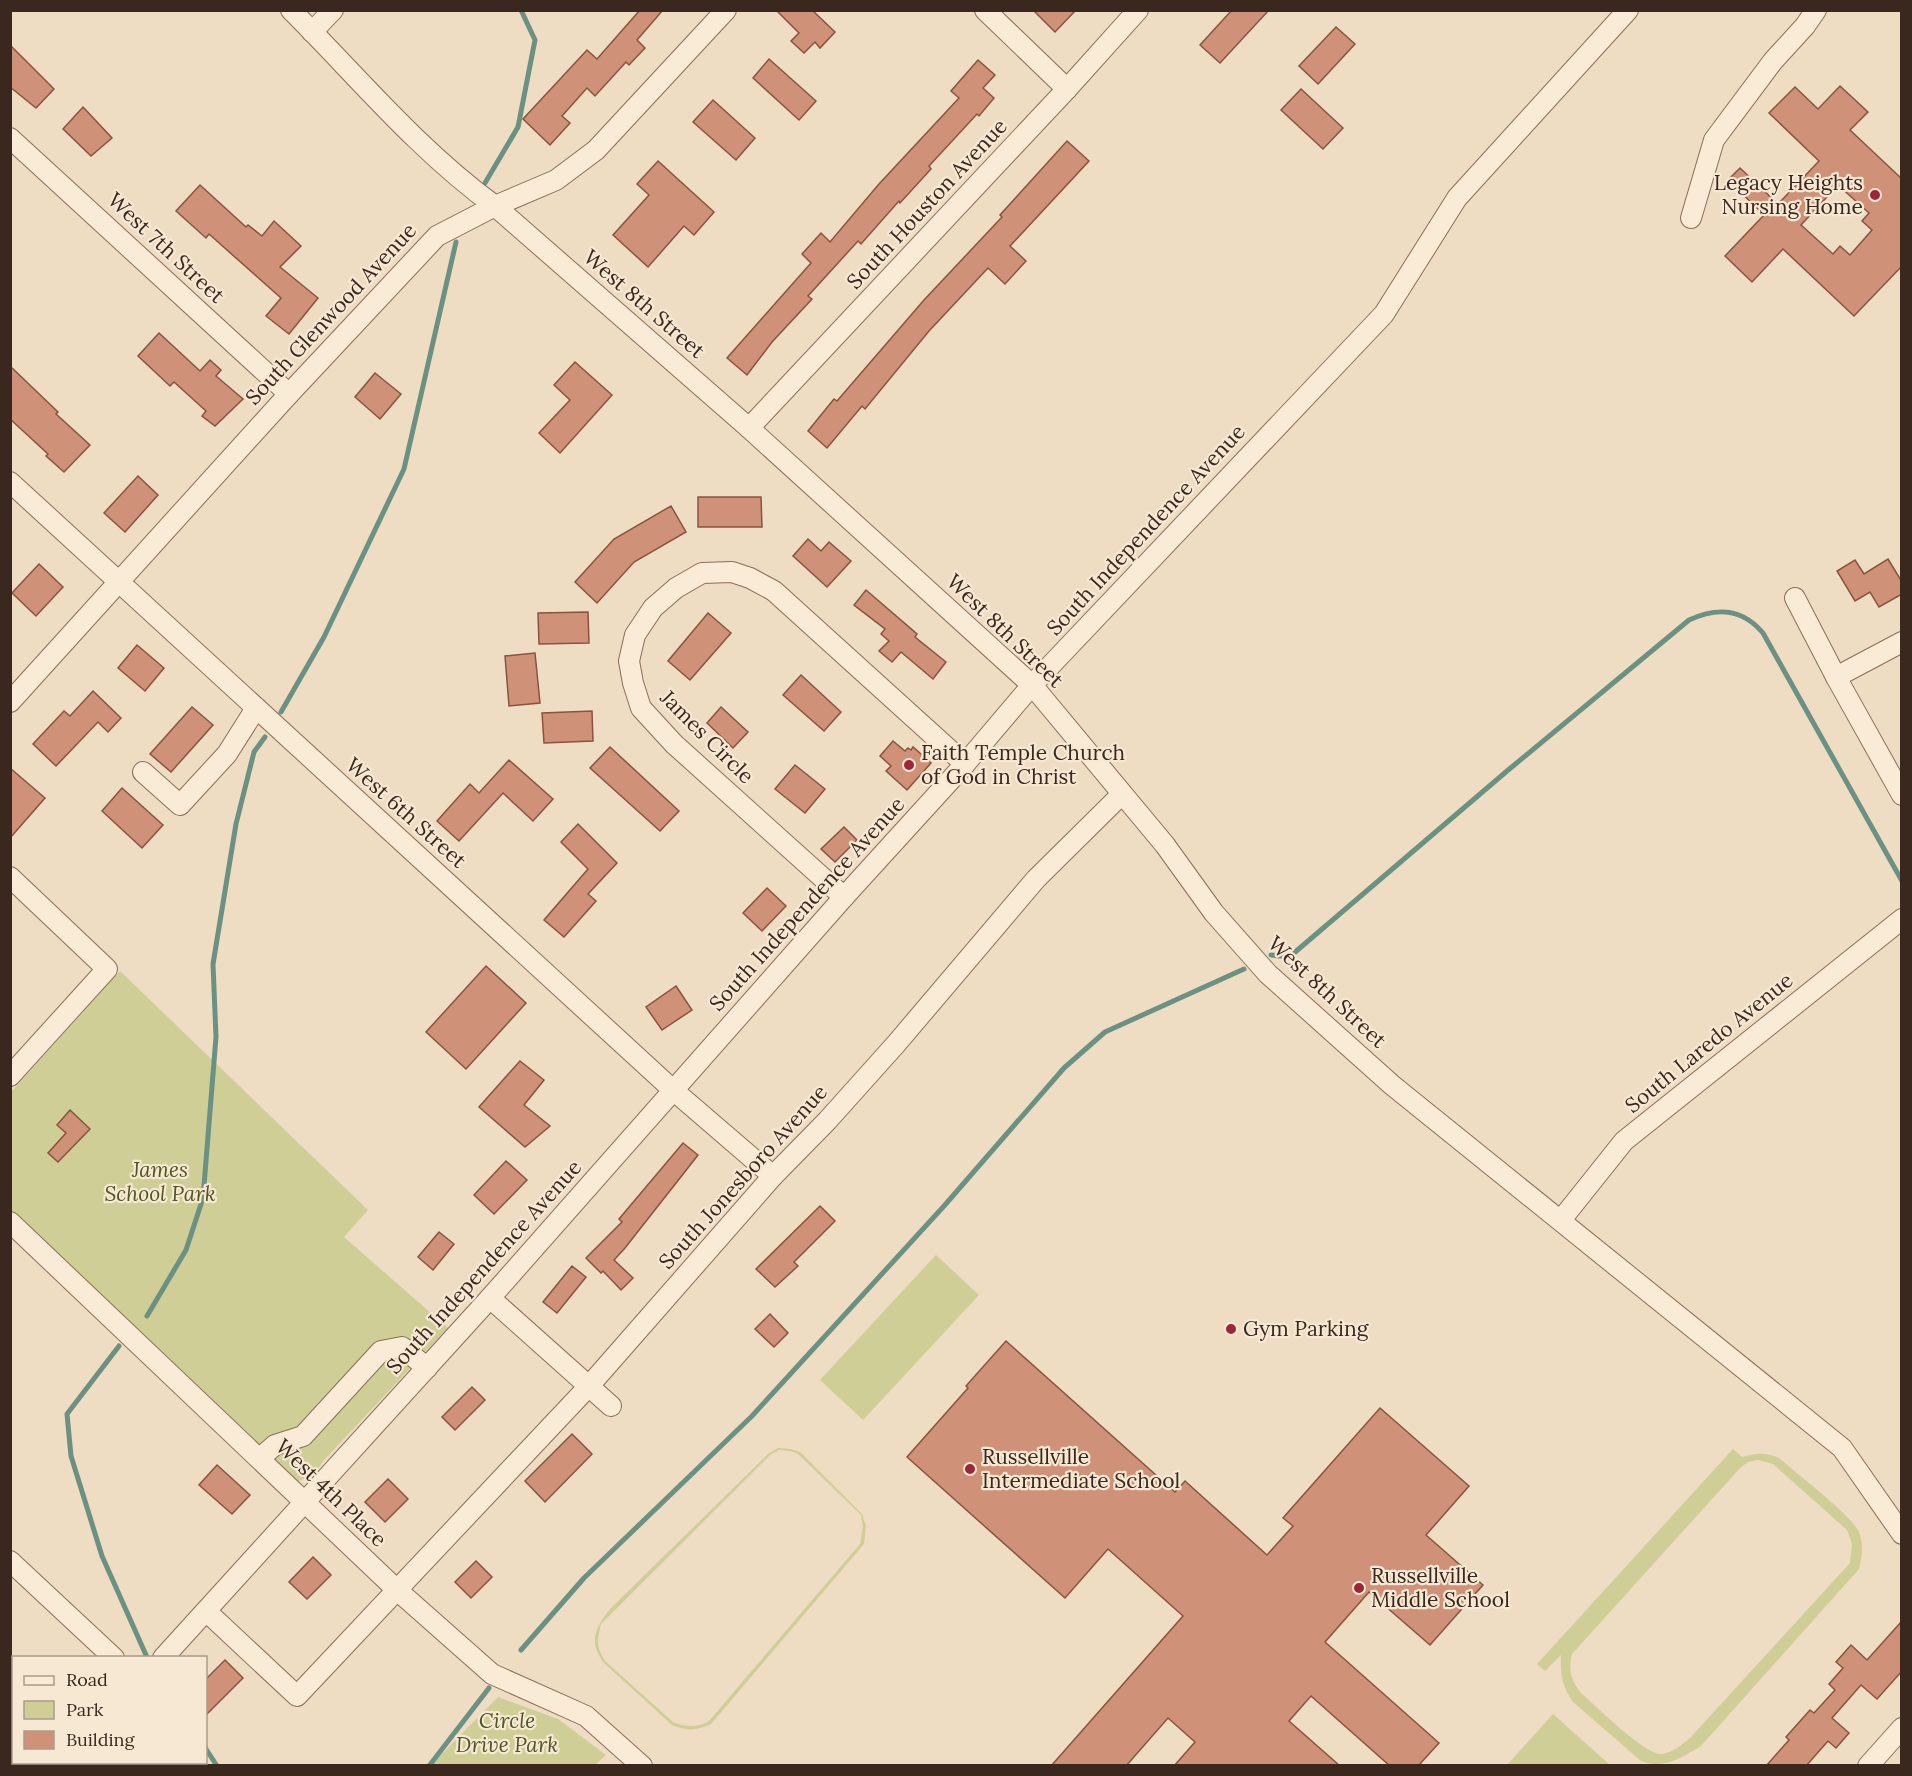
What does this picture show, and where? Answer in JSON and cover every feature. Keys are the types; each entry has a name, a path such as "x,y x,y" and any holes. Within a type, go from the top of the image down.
{"street":[{"name":"West 8th Street","path":"291,10 363,86 466,185 495,206 749,428 1032,685 1165,845 1214,914 1268,974 1392,1084 1842,1448 1902,1534"},
{"path":"312,32 333,10"},
{"name":"South Glenwood Avenue","path":"10,702 289,394 437,236 495,206 556,180 596,150 726,10"},
{"path":"985,10 1067,89"},
{"name":"South Houston Avenue","path":"749,428 1067,89 1138,10"},
{"name":"South Independence Avenue","path":"165,1656 490,1298 844,897 965,764 1032,685 1384,314 1457,198 1628,10"},
{"path":"1691,218 1714,140 1773,61 1805,26 1816,10"},
{"name":"West 7th Street","path":"10,138 289,394"},
{"name":"West 6th Street","path":"10,482 673,1090 772,1176"},
{"name":"James Circle","path":"844,897 674,744 641,708 629,661 635,635 653,608 676,588 702,573 732,572 750,578 774,591 965,764"},
{"path":"1795,598 1902,795"},
{"path":"1836,677 1902,642"},
{"path":"143,772 180,805 227,754 256,708"},
{"name":"South Jonesboro Avenue","path":"398,1590 589,1386 772,1176 855,1090 1036,879 1122,794"},
{"path":"10,877 107,969 10,1076"},
{"name":"South Laredo Avenue","path":"1561,1220 1624,1141 1902,919"},
{"name":"West 4th Place","path":"10,1222 398,1590 492,1674 586,1716 642,1766"},
{"path":"490,1298 611,1406"},
{"path":"260,1458 275,1445 303,1436 381,1351 402,1347 427,1368"},
{"path":"10,1561 112,1656"},
{"path":"206,1611 297,1696 398,1590"},
{"path":"1868,1766 1902,1728"}],"green space":[{"name":"James School Park","path":"120,971 368,1210 344,1237 448,1328 324,1460 313,1475 297,1482 11,1211 11,1092"},
{"path":"936,1255 979,1295 863,1420 820,1380"},
{"path":"778,1448 800,1452 862,1514 866,1526 864,1544 711,1724 696,1729 677,1727 604,1663 596,1648 597,1629 610,1609 768,1454","holes":["779,1450 798,1454 861,1515 863,1527 860,1544 709,1721 691,1726 673,1722 605,1661 598,1643 601,1624 770,1455"]},
{"path":"1733,1449 1742,1457 1760,1454 1779,1458 1835,1505 1859,1532 1862,1551 1859,1569 1701,1746 1672,1761 1657,1764 1641,1761 1573,1702 1562,1680 1561,1655 1545,1671 1537,1664","holes":["1758,1460 1773,1464 1847,1530 1852,1544 1850,1563 1690,1738 1669,1752 1662,1754 1654,1752 1633,1739 1581,1693 1571,1675 1572,1654 1741,1467 1748,1462"]},
{"name":"Circle Drive Park","path":"498,1697 558,1719 606,1755 595,1765 431,1765"},
{"path":"1553,1714 1610,1765 1507,1765"}],"building":[{"path":"640,10 663,10 637,40 645,48 629,65 626,62 595,96 587,88 562,116 570,123 550,145 523,119 587,50 597,59"},
{"path":"776,10 812,10 835,32 820,48 815,42 804,53 791,41 799,33"},
{"path":"1033,10 1076,10 1055,32"},
{"path":"1232,10 1269,10 1220,63 1200,45"},
{"path":"1336,27 1355,44 1318,84 1299,66"},
{"path":"10,45 54,89 36,108 10,87"},
{"path":"769,59 816,101 799,120 753,78"},
{"path":"978,60 995,75 983,88 994,98 929,166 931,169 900,203 899,201 861,244 858,241 808,296 812,299 772,342 747,375 727,358 811,263 802,254 821,233 830,242 879,184 959,98 951,91"},
{"name":"Legacy Heights Nursing Home","path":"1840,86 1868,112 1850,130 1902,179 1902,266 1854,316 1783,249 1752,282 1725,256 1764,215 1728,180 1740,168 1778,204 1819,161 1769,113 1795,87 1818,109","holes":["1838,185 1869,213 1862,221 1872,230 1850,255 1840,246 1833,254 1801,225"]},
{"path":"1301,89 1343,128 1323,149 1281,110"},
{"path":"713,100 755,138 736,160 693,122"},
{"path":"83,107 112,138 91,156 63,129"},
{"path":"1067,141 1089,161 1010,246 1026,261 1005,284 988,268 929,331 865,409 862,406 827,448 808,431 834,399 837,401 924,300 1002,217 1000,215"},
{"path":"658,161 714,212 694,235 684,226 648,267 613,235 649,195 637,184"},
{"path":"200,185 246,227 248,225 262,236 274,221 301,246 280,267 318,298 289,334 266,316 281,298 209,234 206,238 176,211"},
{"path":"159,333 200,371 210,360 221,370 216,376 243,399 215,426 202,416 206,411 174,382 170,386 138,356"},
{"path":"575,362 612,395 560,453 539,433 570,400 554,385"},
{"path":"10,366 58,412 56,414 90,445 64,472 10,419"},
{"path":"375,373 401,394 380,419 355,397"},
{"path":"138,476 158,495 125,532 104,513"},
{"path":"698,497 761,497 762,527 698,527"},
{"path":"671,506 686,532 634,562 597,603 575,582 614,539"},
{"path":"808,539 821,551 829,542 851,561 827,587 793,556"},
{"path":"1888,559 1902,582 1902,594 1879,607 1870,592 1855,601 1837,571 1855,560 1864,574"},
{"path":"39,564 63,587 36,616 12,593"},
{"path":"866,590 917,634 915,637 946,662 933,679 901,652 892,662 879,651 889,641 881,634 885,629 854,605"},
{"path":"588,612 589,643 539,644 538,613"},
{"path":"708,613 731,633 690,680 668,661"},
{"path":"137,645 164,668 145,691 118,668"},
{"path":"535,653 540,703 509,706 505,656"},
{"path":"801,675 841,712 824,731 783,695"},
{"path":"93,691 121,718 108,732 98,722 56,766 33,744 64,711 70,716"},
{"path":"192,707 213,725 171,772 150,754"},
{"path":"721,707 748,732 733,748 707,723"},
{"path":"592,711 593,741 544,743 542,713"},
{"name":"Faith Temple Church of God in Christ","path":"893,741 905,751 913,747 931,763 907,790 886,771 891,766 880,756"},
{"path":"610,747 679,811 660,831 590,768"},
{"path":"509,760 553,799 533,821 503,793 459,841 437,821 470,784 479,793"},
{"path":"795,765 825,789 805,813 775,789"},
{"path":"10,768 45,798 10,838"},
{"path":"122,788 163,825 142,848 102,811"},
{"path":"578,824 617,863 588,894 596,901 564,937 544,920 588,869 561,842"},
{"path":"844,827 857,840 835,862 821,849"},
{"path":"767,888 786,906 762,931 743,913"},
{"path":"486,966 526,1003 466,1069 426,1032"},
{"path":"676,986 692,1010 662,1030 646,1007"},
{"path":"520,1061 544,1080 524,1105 550,1126 525,1147 479,1107"},
{"path":"70,1110 90,1129 58,1162 48,1153 66,1133 57,1125"},
{"path":"683,1143 698,1155 614,1260 633,1278 621,1290 603,1271 601,1273 586,1258 622,1222 619,1219"},
{"path":"506,1161 527,1180 494,1214 474,1195"},
{"path":"820,1206 835,1221 794,1262 798,1266 775,1287 756,1269"},
{"path":"439,1232 454,1244 433,1270 418,1257"},
{"path":"572,1266 586,1277 557,1313 543,1302"},
{"path":"770,1314 788,1333 774,1347 755,1329"},
{"path":"1006,1341 1175,1492 1185,1481 1267,1555 1293,1526 1283,1518 1380,1408 1469,1486 1426,1535 1483,1585 1430,1645 1369,1592 1325,1642 1439,1743 1418,1766 1390,1766 1311,1696 1289,1721 1340,1766 1174,1766 1195,1742 1168,1718 1126,1766 1051,1766 1183,1616 1108,1549 1065,1598 907,1457"},
{"path":"472,1387 485,1400 455,1430 442,1417"},
{"path":"572,1434 592,1454 545,1502 525,1481"},
{"path":"217,1465 250,1495 232,1514 199,1485"},
{"path":"388,1479 408,1499 385,1522 365,1502"},
{"path":"313,1557 331,1575 307,1599 289,1582"},
{"path":"476,1561 492,1577 471,1598 455,1582"},
{"path":"1902,1621 1902,1671 1877,1699 1861,1685 1832,1718 1849,1733 1836,1748 1828,1741 1806,1766 1766,1766 1789,1740 1786,1737 1810,1710 1814,1713 1835,1690 1829,1684 1843,1668 1836,1662 1851,1645 1867,1660"},
{"path":"225,1660 243,1678 207,1714 207,1678"}],"waterway":[{"path":"485,183 518,127 535,40 521,10"},
{"path":"281,712 324,637 404,469 456,242"},
{"path":"1271,955 1288,957 1294,953 1507,771 1689,620 1709,613 1738,614 1763,633 1902,881"},
{"path":"147,1316 186,1250 203,1198 216,1037 213,964 236,824 254,752 265,737"},
{"path":"521,1650 584,1578 752,1416 944,1206 1064,1068 1105,1032 1244,969"},
{"path":"119,1346 67,1414 71,1456 102,1556 146,1655"},
{"path":"429,1766 489,1688"},
{"path":"207,1751 217,1766"}],"place":[{"name":"Legacy Heights Nursing Home","path":"1875,195"},
{"name":"Faith Temple Church of God in Christ","path":"909,765"},
{"name":"Gym Parking","path":"1231,1329"},
{"name":"Russellville Intermediate School","path":"970,1469"},
{"name":"Russellville Middle School","path":"1359,1588"}]}
